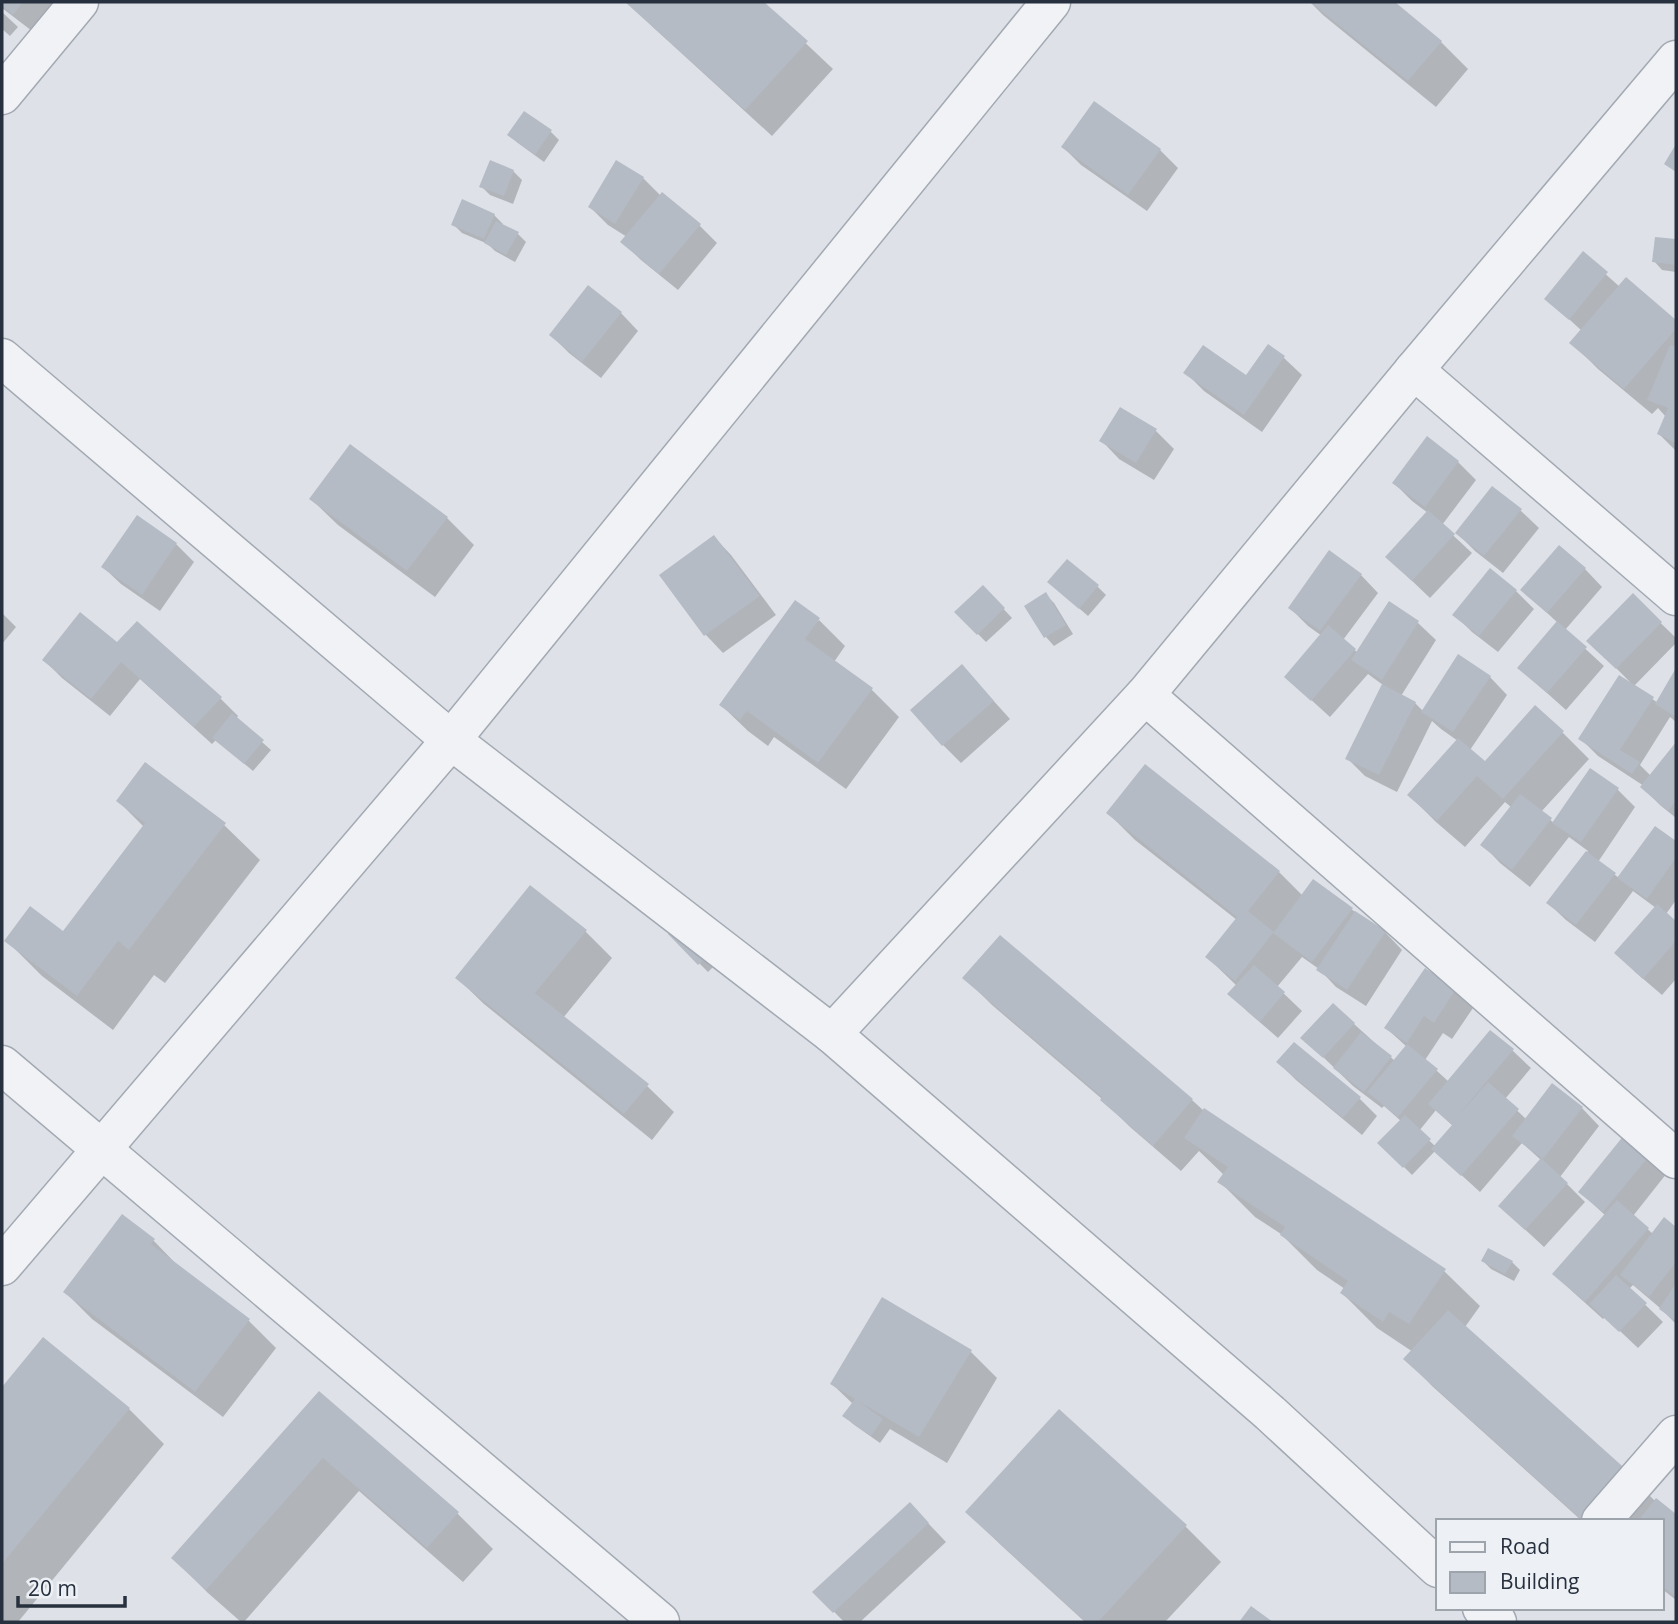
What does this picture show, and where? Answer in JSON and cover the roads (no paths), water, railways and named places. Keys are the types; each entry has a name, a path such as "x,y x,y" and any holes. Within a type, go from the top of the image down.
{"street":[{"path":"2,95 79,2"},
{"path":"2,1266 452,740 1051,2"},
{"path":"832,1034 1145,695 1414,370 1676,60"},
{"path":"2,358 452,740 832,1034 1270,1413 1436,1566"},
{"path":"1414,370 1676,596"},
{"path":"1145,695 1676,1159"},
{"path":"2,1065 660,1622"},
{"path":"1603,1519 1676,1435"},
{"path":"1484,1610 1497,1622"}]}
